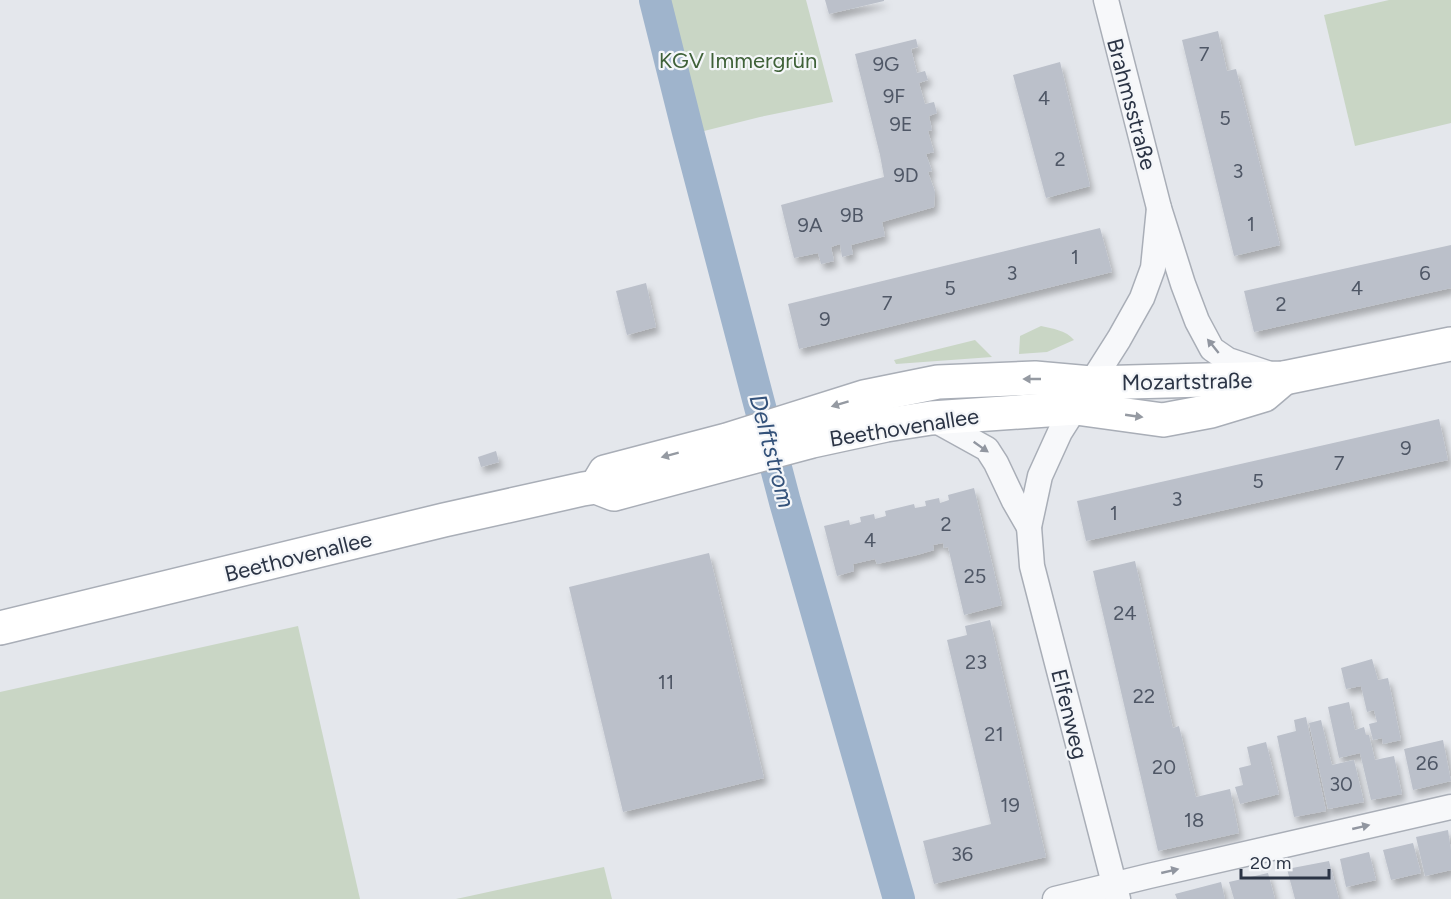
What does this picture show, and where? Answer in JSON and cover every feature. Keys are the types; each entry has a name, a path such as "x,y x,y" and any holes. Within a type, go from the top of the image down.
{"street":[{"name":"Brahmsstraße","path":"1106,0 1159,208 1197,321 1212,349 1228,360 1284,378"},
{"name":"Brahmsstraße","path":"1083,395 1142,298 1153,268 1159,208"},
{"name":"Mozartstraße","path":"1083,395 1163,420 1211,411 1264,395 1284,378 1451,344"},
{"name":"Beethovenallee","path":"0,628 444,520 596,487 614,494 739,449 799,431 864,397 938,382 1035,378 1083,395"},
{"name":"Beethovenallee","path":"799,431 864,429 1083,395"},
{"name":"Elfenweg","path":"1083,395 1060,432 1040,476 1029,527 1032,566 1116,892"},
{"name":"Elfenweg","path":"931,418 987,449 1029,527"},
{"path":"1055,899 1116,892 1149,876 1451,807"}],"green space":[{"name":"KGV Immergrün","path":"659,0 806,0 833,102 696,133"},
{"path":"1389,0 1451,0 1451,123 1355,146 1324,15"},
{"path":"1041,326 1063,332 1074,340 1047,352 1019,354 1020,336"},
{"path":"975,340 992,357 896,364 894,360"},
{"path":"298,626 360,899 0,899 0,692"},
{"path":"604,867 612,899 456,899"}],"building":[{"path":"825,0 884,0 884,1 829,14"},
{"path":"1218,31 1227,71 1236,69 1280,245 1234,256 1182,40"},
{"path":"916,39 918,47 911,49 917,73 925,71 928,80 919,83 925,104 934,102 937,113 929,116 932,130 928,131 934,152 926,154 932,171 928,172 935,192 934,207 882,222 885,236 851,245 853,254 842,257 840,244 831,247 834,261 821,264 818,253 794,258 781,205 884,177 855,54"},
{"path":"1060,62 1090,186 1046,198 1013,75"},
{"path":"1100,228 1112,272 799,349 788,304"},
{"path":"1451,245 1451,288 1254,332 1244,291"},
{"path":"646,283 656,327 627,335 616,291"},
{"path":"1439,419 1448,460 1086,541 1077,501"},
{"path":"496,451 499,462 481,467 478,457"},
{"path":"974,488 1002,605 964,615 948,547 944,548 943,543 933,545 934,550 917,555 877,564 875,559 853,564 854,571 837,576 824,526 849,520 850,525 861,522 860,517 874,514 875,519 886,516 885,511 914,504 915,508 926,506 925,501 939,498 940,503 949,500 948,495"},
{"path":"709,553 764,778 623,812 569,587"},
{"path":"1135,561 1173,728 1179,726 1196,797 1230,789 1239,833 1158,851 1093,571"},
{"path":"990,620 1046,857 934,884 923,841 991,824 947,640 967,635 965,626"},
{"path":"1372,659 1378,680 1388,678 1401,740 1383,744 1382,738 1373,740 1369,724 1377,722 1374,710 1367,712 1361,686 1346,689 1341,668"},
{"path":"1349,702 1355,730 1364,727 1366,735 1369,735 1375,760 1394,756 1402,794 1371,800 1360,753 1339,758 1328,707"},
{"path":"1306,717 1326,811 1294,817 1277,736 1296,731 1294,720"},
{"path":"1321,720 1332,765 1354,760 1364,802 1328,809 1309,723"},
{"path":"1443,740 1451,781 1413,790 1404,749"},
{"path":"1266,742 1279,794 1240,804 1235,787 1243,785 1239,768 1251,765 1247,747"},
{"path":"1448,830 1451,870 1425,876 1416,837"},
{"path":"1413,843 1421,873 1391,880 1383,850"},
{"path":"1369,852 1376,880 1346,887 1340,859"},
{"path":"1329,861 1339,899 1295,899 1287,869"},
{"path":"1268,873 1275,899 1234,899 1229,882"},
{"path":"1221,882 1225,899 1177,899 1175,894"}],"waterway":[{"name":"Delftstrom","path":"655,0 785,502 899,899"}]}
